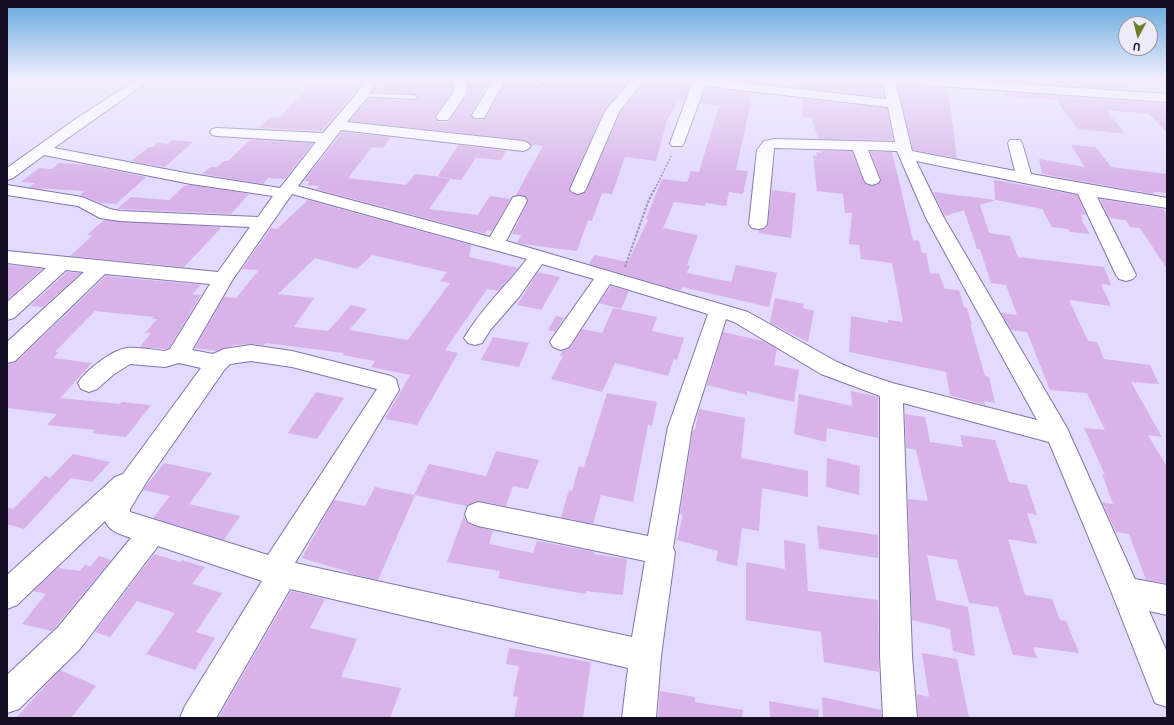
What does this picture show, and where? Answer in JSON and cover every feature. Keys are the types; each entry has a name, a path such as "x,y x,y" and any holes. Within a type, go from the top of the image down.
{"street":[{"path":"7,175 93,114"},
{"path":"180,354 180,351 224,279 262,222 285,190 345,114"},
{"path":"578,189 610,114"},
{"path":"677,143 685,114"},
{"path":"897,114 904,150 935,218 1058,435 1126,591 1167,692"},
{"path":"217,132 331,132 523,146"},
{"path":"758,224 765,150 768,144 775,143 858,146 904,150 1024,178 1085,190 1167,203"},
{"path":"1015,144 1024,178"},
{"path":"858,146 872,180"},
{"path":"41,150 191,179 285,190 495,244 741,317 829,368 891,391 1058,435"},
{"path":"7,190 82,202 106,214 120,216 262,222"},
{"path":"1085,190 1126,275"},
{"path":"495,244 519,201"},
{"path":"7,257 100,268 224,279"},
{"path":"475,338 484,324 512,292 538,257"},
{"path":"7,313 62,264"},
{"path":"7,355 100,268"},
{"path":"561,342 612,279"},
{"path":"639,718 645,656 661,552 659,551 680,427 719,310"},
{"path":"197,718 278,572 388,390 388,385 383,382 268,355 240,353 224,357 217,363 140,470 117,507 117,518 124,523 278,572 645,656"},
{"path":"89,383 105,369 127,356 165,359 180,354 217,363"},
{"path":"891,391 896,656 900,718"},
{"path":"7,595 140,470"},
{"path":"478,514 659,551"},
{"path":"7,697 69,638 153,531"},
{"path":"1126,591 1167,600"}],"path":[{"path":"612,279 677,143"}],"building":[{"path":"283,114 336,114 322,131 259,128 271,117 279,118"},
{"path":"356,114 436,114 434,117 438,122 448,122 454,114 471,114 474,120 485,119 488,114 602,114 569,188 571,193 578,195 587,190 620,114 671,114 667,121 656,161 625,157 612,194 602,193 592,221 588,220 577,251 517,243 521,235 512,234 528,202 525,196 516,195 543,146 532,145 523,140 350,121"},
{"path":"717,114 748,114 736,170 748,171 743,194 729,192 726,206 706,203 705,206 674,202 663,228 698,235 687,265 690,266 687,273 731,282 736,265 777,273 769,307 682,287 681,290 674,289 589,264 594,255 628,262 648,220 646,219 662,179 687,182 691,171 699,172"},
{"path":"803,114 888,114 893,140 818,139 812,118 803,117"},
{"path":"904,114 951,114 957,158 913,150"},
{"path":"1066,114 1109,114 1125,134 1078,129"},
{"path":"1147,114 1167,114 1167,133"},
{"path":"342,132 391,137 383,148 372,147 348,178 406,185 415,174 451,178 429,209 478,215 490,196 510,199 492,231 487,230 485,234 316,189 319,186 307,185 310,181 304,181"},
{"path":"172,140 193,142 165,167 131,161 149,147 153,147 158,143 168,144"},
{"path":"250,140 313,143 285,179 268,178 263,184 202,174 210,167 217,167 224,161 228,161"},
{"path":"459,145 506,151 501,160 476,158 461,180 437,177"},
{"path":"1071,145 1096,147 1111,167 1167,174 1167,193 1153,192 1154,194 1042,174 1039,159 1085,167"},
{"path":"821,151 852,151 863,181 872,186 878,184 881,179 870,152 892,152 913,240 919,241 922,253 926,253 930,273 939,274 945,289 959,290 964,307 967,308 985,376 989,377 995,403 984,401 985,405 950,395 946,372 849,352 851,316 888,323 888,320 903,322 892,263 861,259 859,245 849,244 852,213 845,213 843,194 817,191 813,155 817,156 816,152 822,153"},
{"path":"58,163 88,165 146,177 116,204 101,203 80,195 85,191 34,188 29,187 35,183 21,182 39,168 52,169"},
{"path":"994,180 1077,195 1086,215 1081,214 1083,219 1081,219 1090,234 1070,232 1068,229 1052,227 1042,209 996,200 980,205 989,233 1010,236 1018,257 1104,267 1111,285 1101,284 1111,306 1069,300 1088,341 1097,342 1104,359 1150,365 1159,384 1131,382 1162,437 1148,435 1167,467 1167,583 1146,580 1129,534 1116,532 1102,502 1113,504 1102,474 1105,475 1084,428 1105,430 1087,393 1050,390 1027,332 1011,330 1001,313 1017,315 1006,285 991,283 980,249 977,249 964,210 945,216 933,192 995,200"},
{"path":"190,185 249,194 231,214 117,209 131,197 169,200 184,186"},
{"path":"772,190 796,193 791,238 759,233 759,230 765,229 768,224"},
{"path":"1100,199 1163,209 1167,215 1167,269 1140,228 1130,227 1126,220 1109,218"},
{"path":"308,200 471,245 469,257 518,268 498,291 487,289 445,350 458,353 417,425 385,419 410,375 371,367 375,361 342,355 344,353 266,343 264,345 234,345 216,351 195,348 224,297 236,298 259,270 242,269 271,228 277,229","holes":["372,255 447,272 440,281 450,283 408,340 349,330 367,309 351,305 328,331 294,327 314,298 278,294 315,258 357,269"]},
{"path":"104,220 220,227 220,229 184,267 70,256 92,236 87,235"},
{"path":"7,265 42,269 7,300"},
{"path":"67,272 81,273 43,307 30,306"},
{"path":"538,272 560,277 541,310 517,305"},
{"path":"106,276 201,285 192,294 201,295 169,348 140,347 151,333 145,333 157,319 152,319 154,317 95,311 55,352 59,352 53,358 92,363 60,398 120,404 122,402 151,405 126,437 92,433 95,430 47,425 57,414 7,408 7,364 16,362"},
{"path":"611,286 629,291 621,309 599,303"},
{"path":"775,298 804,304 803,308 814,311 808,342 770,323"},
{"path":"613,308 657,317 652,331 684,338 677,360 674,359 668,376 615,363 602,392 551,379 563,356 560,356 562,351 570,348 582,329 602,333"},
{"path":"556,316 564,318 555,332 548,330"},
{"path":"723,332 763,341 777,349 774,365 799,370 794,402 747,391 747,395 707,385"},
{"path":"493,337 529,343 519,367 481,360"},
{"path":"851,391 878,397 878,438 827,428 826,442 794,434 799,394 852,406"},
{"path":"316,392 344,398 317,439 288,433"},
{"path":"607,393 657,402 652,426 648,425 633,502 601,495 593,524 561,517 569,490 572,491 579,466 584,467"},
{"path":"699,409 745,418 741,458 808,471 808,497 762,488 759,531 742,528 737,566 716,561 718,551 677,540 683,515 680,514 693,430 695,430"},
{"path":"905,414 925,417 930,442 963,447 960,435 995,440 1009,482 1027,485 1037,515 1027,513 1037,544 1008,539 1025,595 1052,599 1060,620 1066,621 1079,653 1033,647 1037,658 1013,655 998,607 969,603 957,560 927,555 936,600 968,607 975,656 953,651 950,629 912,620 908,499 928,501 916,450 906,448"},
{"path":"496,451 539,460 528,489 513,486 506,506 478,501 467,505 465,509 466,506 415,495 378,580 348,573 349,572 302,558 334,500 365,506 375,487 414,495 429,464 486,476"},
{"path":"73,454 110,462 92,482 71,478 24,529 7,524 7,507 13,509 45,476 50,478"},
{"path":"827,458 860,466 859,495 826,487"},
{"path":"164,463 212,473 189,504 240,516 224,540 153,518 170,496 143,490"},
{"path":"464,515 467,523 493,531 489,544 533,553 537,541 594,552 594,554 627,559 623,595 586,591 586,594 523,583 498,578 500,571 447,562"},
{"path":"817,526 878,535 878,558 819,549"},
{"path":"784,540 805,544 808,591 878,600 879,672 824,662 821,632 746,620 746,562 785,569"},
{"path":"154,554 205,567 192,584 222,593 196,632 215,638 195,670 146,654 175,613 137,601 110,637 95,632"},
{"path":"99,556 111,560 52,631 22,624 46,594 33,591 58,568 80,571 85,565 91,566"},
{"path":"291,591 325,599 310,628 357,639 341,677 401,688 390,718 218,718"},
{"path":"509,648 591,662 583,718 514,718 518,697 513,696 519,666 506,664"},
{"path":"922,653 957,659 969,718 918,718 917,694 929,697"},
{"path":"60,670 96,686 71,718 16,718"},
{"path":"660,691 695,697 695,702 743,710 742,718 658,718"},
{"path":"822,697 881,710 882,718 823,718"},
{"path":"769,701 819,710 818,718 770,718"}]}
